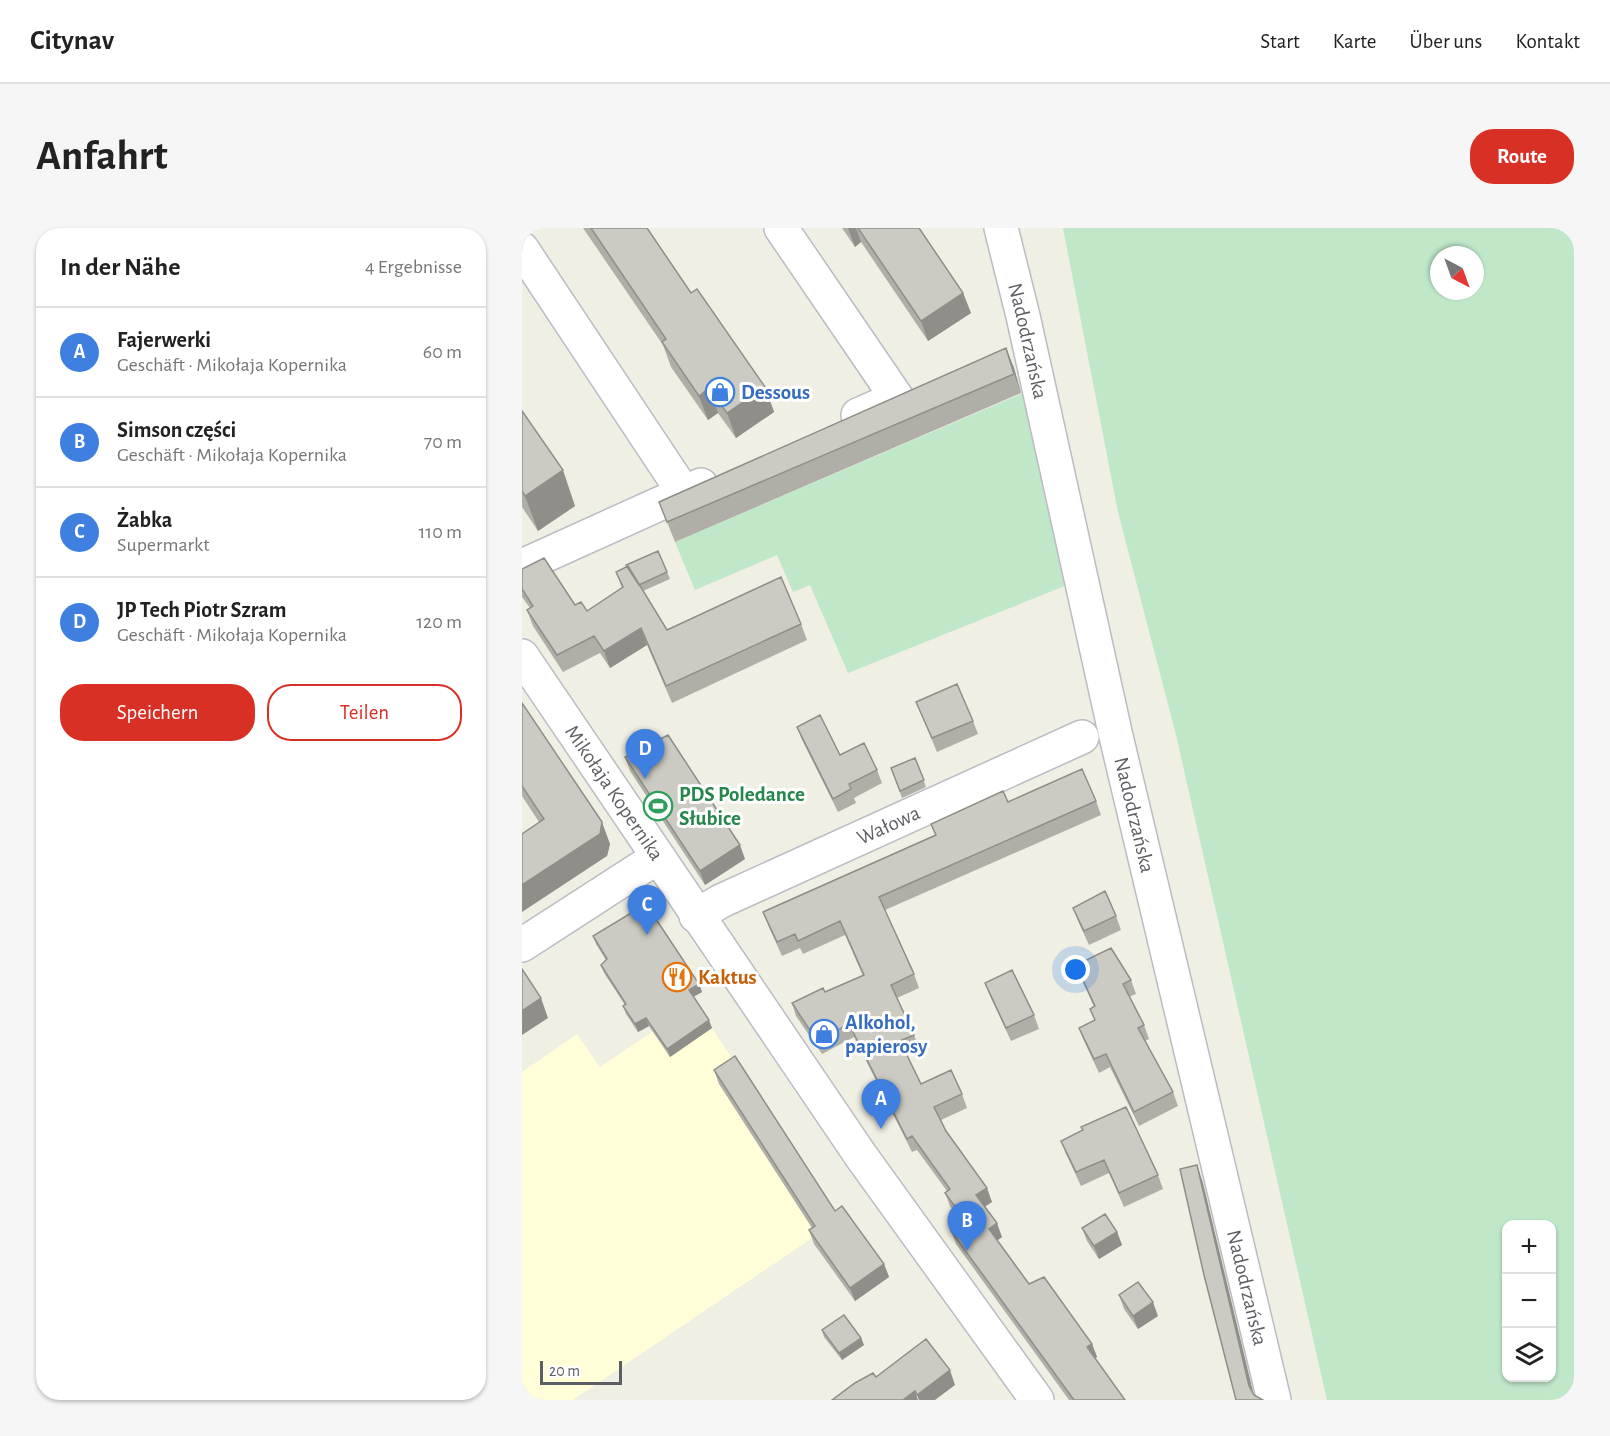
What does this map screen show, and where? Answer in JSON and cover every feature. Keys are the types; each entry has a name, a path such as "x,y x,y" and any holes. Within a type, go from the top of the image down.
{"street":[{"path":"522,239 541,228"},
{"path":"781,228 897,398"},
{"name":"Nadodrzańska","path":"1001,228 1029,340 1115,732 1274,1400"},
{"path":"522,249 684,493"},
{"path":"831,427 926,385"},
{"path":"522,566 732,471"},
{"name":"Mikołaja Kopernika","path":"522,656 696,916 1024,1395"},
{"name":"Wałowa","path":"696,916 721,901 1082,737"},
{"path":"522,945 658,857"}],"shaded area":[{"path":"1063,228 1574,228 1574,1400 1327,1400 1176,735 1118,512"},
{"path":"1023,393 1067,585 848,673 810,585 793,592 777,555 695,590 675,542"},
{"path":"695,1003 840,1219 573,1400 522,1400 522,1072 577,1034 600,1067"}],"building":[{"path":"591,228 647,228 691,293 697,289 765,387 727,413 709,388 699,396 662,342 666,339"},
{"path":"858,228 919,228 963,293 921,321"},
{"path":"1006,348 1014,374 667,522 659,502"},
{"path":"522,411 563,470 525,496 522,491"},
{"path":"658,551 667,572 639,585 626,565"},
{"path":"544,558 575,605 581,602 587,611 623,587 616,572 628,566 667,630 781,577 801,624 666,686 641,628 604,651 594,636 557,655 527,610 533,606 522,589 522,569"},
{"path":"957,684 973,721 932,738 916,702"},
{"path":"522,703 602,822 600,834 522,885 522,834 544,819 522,786"},
{"path":"820,715 840,755 864,743 877,770 849,784 851,789 833,799 797,727"},
{"path":"668,735 740,845 700,871 625,757"},
{"path":"915,758 924,780 900,791 891,768"},
{"path":"1082,769 1096,801 879,897 914,974 891,985 914,1035 900,1041 921,1084 951,1070 962,1094 934,1107 946,1131 987,1188 976,1195 997,1223 989,1229 1029,1284 1044,1277 1092,1344 1087,1347 1125,1400 1074,1400 951,1231 965,1220 945,1193 950,1189 912,1136 907,1139 849,1024 817,1041 792,1003 823,988 825,992 864,975 840,921 798,941 795,934 777,942 763,912 936,835 931,824 1003,791 1008,802"},
{"path":"1105,891 1116,916 1084,931 1073,908"},
{"path":"646,904 699,984 689,990 709,1020 667,1049 646,1018 635,1024 623,1006 626,1004 601,965 607,959 593,936"},
{"path":"1111,948 1131,980 1123,984 1144,1025 1138,1028 1173,1092 1134,1112 1106,1054 1094,1059 1079,1028 1095,1020 1090,1009 1095,1006 1076,965"},
{"path":"522,969 541,998 522,1011"},
{"path":"1012,970 1034,1015 1006,1028 985,983"},
{"path":"735,1056 835,1211 842,1206 884,1264 850,1288 809,1230 815,1226 714,1070"},
{"path":"1126,1107 1158,1175 1119,1193 1104,1160 1076,1172 1061,1141 1083,1130 1081,1127"},
{"path":"1197,1165 1249,1386 1254,1395 1263,1400 1236,1400 1180,1169"},
{"path":"1105,1214 1117,1232 1094,1246 1082,1228"},
{"path":"1138,1282 1153,1302 1133,1316 1119,1295"},
{"path":"844,1315 861,1338 839,1353 822,1330"},
{"path":"926,1339 950,1370 917,1395 915,1391 903,1400 832,1400 873,1373 876,1377"}],"place":[{"name":"Dessous","path":"720,392"},
{"name":"JP Tech Piotr Szram","path":"645,779"},
{"name":"PDS Poledance Słubice","path":"658,806"},
{"name":"Żabka","path":"647,935"},
{"name":"Kaktus","path":"677,977"},
{"name":"Alkohol, papierosy","path":"824,1034"},
{"name":"Fajerwerki","path":"881,1129"},
{"name":"Simson części","path":"967,1251"}]}
